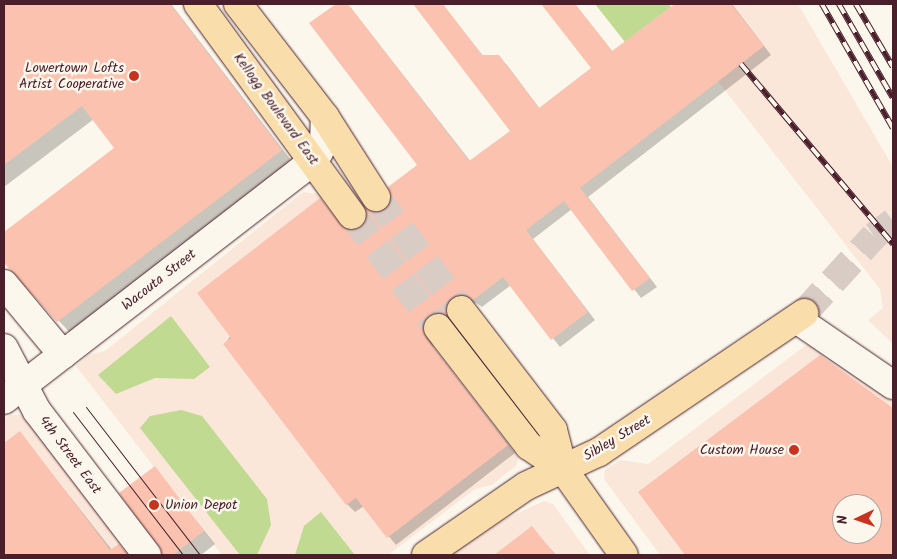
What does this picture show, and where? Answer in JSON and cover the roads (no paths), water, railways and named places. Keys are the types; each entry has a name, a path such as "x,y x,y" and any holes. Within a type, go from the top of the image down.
{"main road":[{"name":"Kellogg Boulevard East","path":"198,4 315,160 352,215"},
{"path":"238,4 325,117 376,197"},
{"path":"461,310 553,430 563,469"},
{"name":"Sibley Street","path":"426,555 526,486 599,452 801,316"},
{"path":"438,328 529,446 563,469 624,555"}],"street":[{"path":"315,160 324,142 325,117"},
{"name":"Wacouta Street","path":"14,392 315,160"},
{"path":"4,284 63,355"},
{"path":"801,316 893,385"},
{"name":"4th Street East","path":"4,348 14,392 37,411 147,555"}],"tunnel":[{"path":"376,197 461,310"},
{"path":"352,215 438,328"},
{"path":"804,313 874,236 893,222"}],"tram line":[{"path":"86,407 200,555"},
{"path":"73,412 183,555"}],"railway":[{"path":"822,4 893,128"},
{"path":"839,4 893,98"},
{"path":"856,4 893,67"},
{"path":"741,64 893,244"}],"place":[{"name":"Lowertown Lofts Artist Cooperative","path":"134,76"},
{"name":"Custom House","path":"794,450"},
{"name":"Union Depot","path":"154,505"}]}
